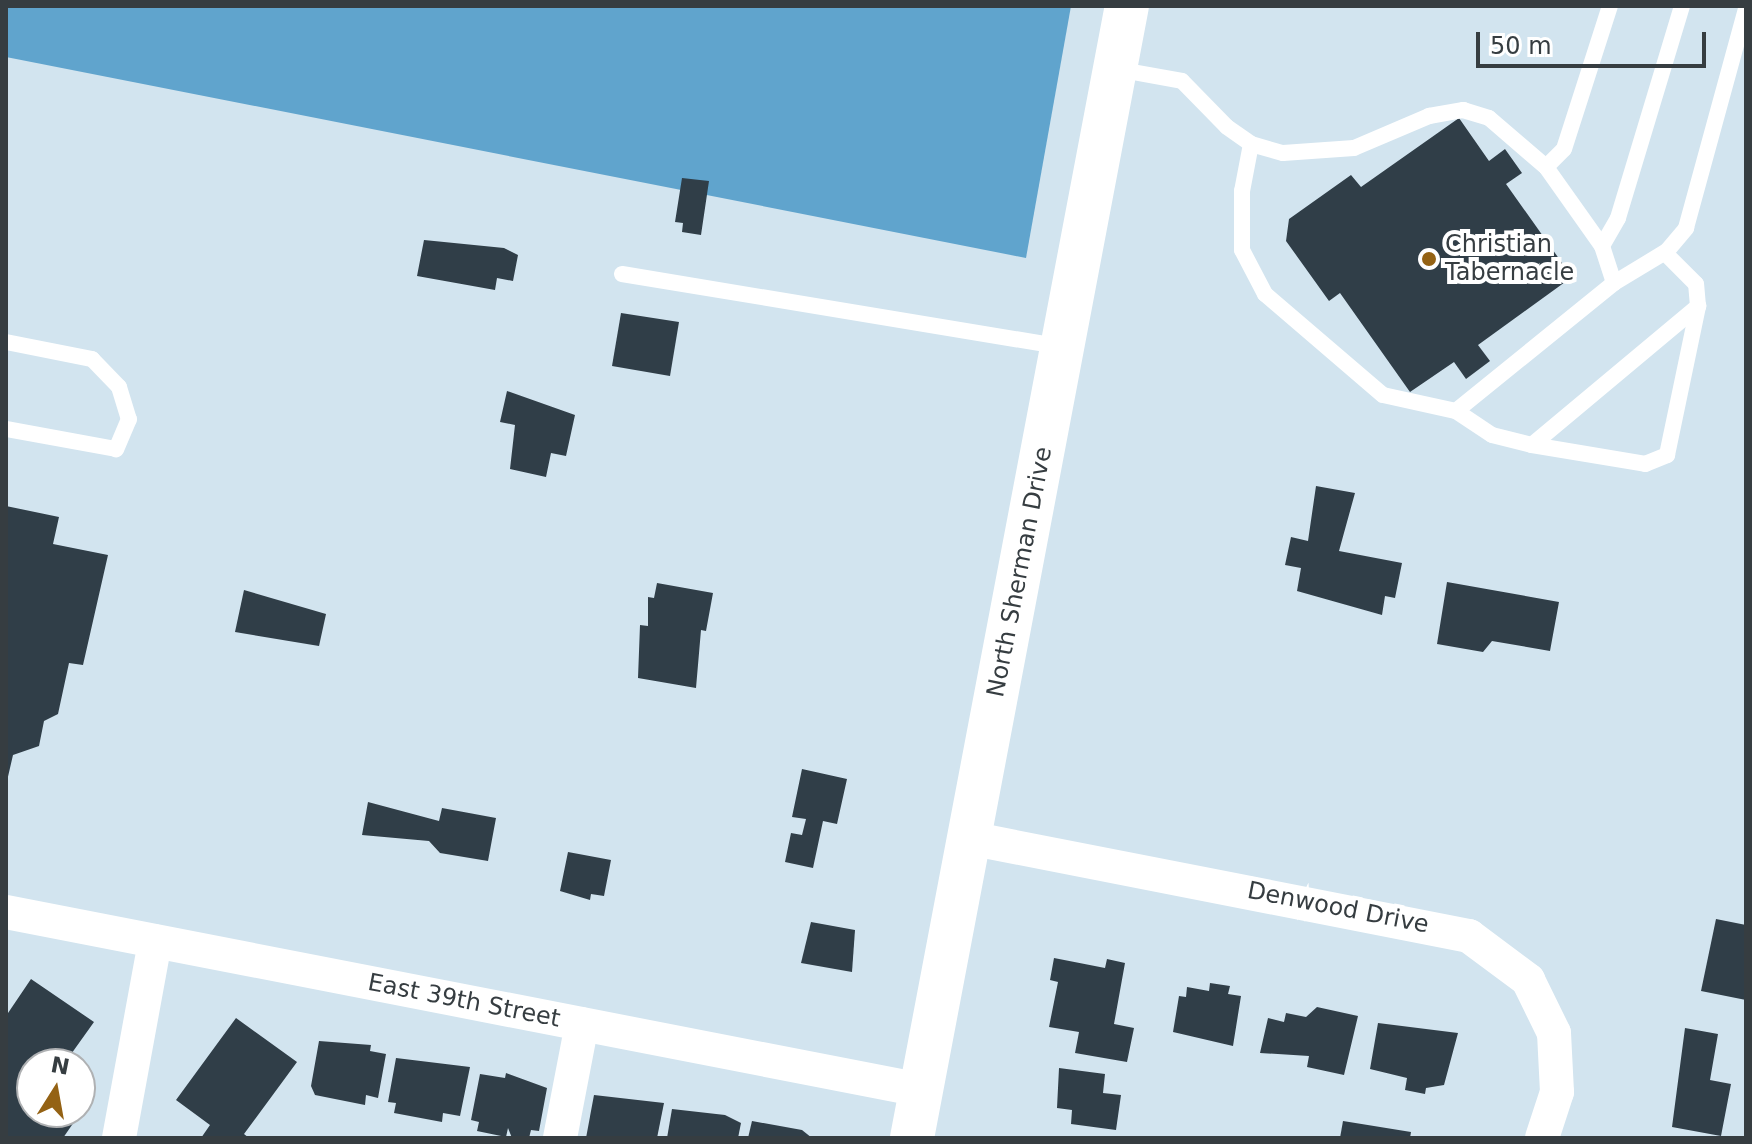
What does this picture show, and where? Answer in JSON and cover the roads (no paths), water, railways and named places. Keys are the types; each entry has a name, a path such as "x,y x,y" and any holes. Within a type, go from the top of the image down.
{"main road":[{"name":"North Sherman Drive","path":"912,1138 1127,6"}],"street":[{"name":"Denwood Drive","path":"969,838 1469,936 1528,980 1554,1033 1557,1092 1542,1138"},
{"name":"East 39th Street","path":"6,912 921,1090"},
{"path":"119,1138 155,941"},
{"path":"560,1138 582,1024"}],"lane":[{"path":"1546,167 1564,149 1610,6"},
{"path":"1602,246 1628,188 1682,6"},
{"path":"1456,411 1614,283 1665,253 1695,208 1746,9"},
{"path":"1115,69 1182,81 1251,144 1319,154 1463,110 1489,118 1546,167 1602,246 1614,283"},
{"path":"1251,144 1242,191 1242,250 1265,294 1383,395 1456,411 1492,435 1645,464 1667,455 1698,306 1696,284 1665,253"},
{"path":"622,274 1062,347"},
{"path":"1532,445 1698,306"},
{"path":"6,342 92,359 119,387 129,419 116,449 6,429"}],"place":[{"name":"Christian Tabernacle","path":"1429,259"}]}
